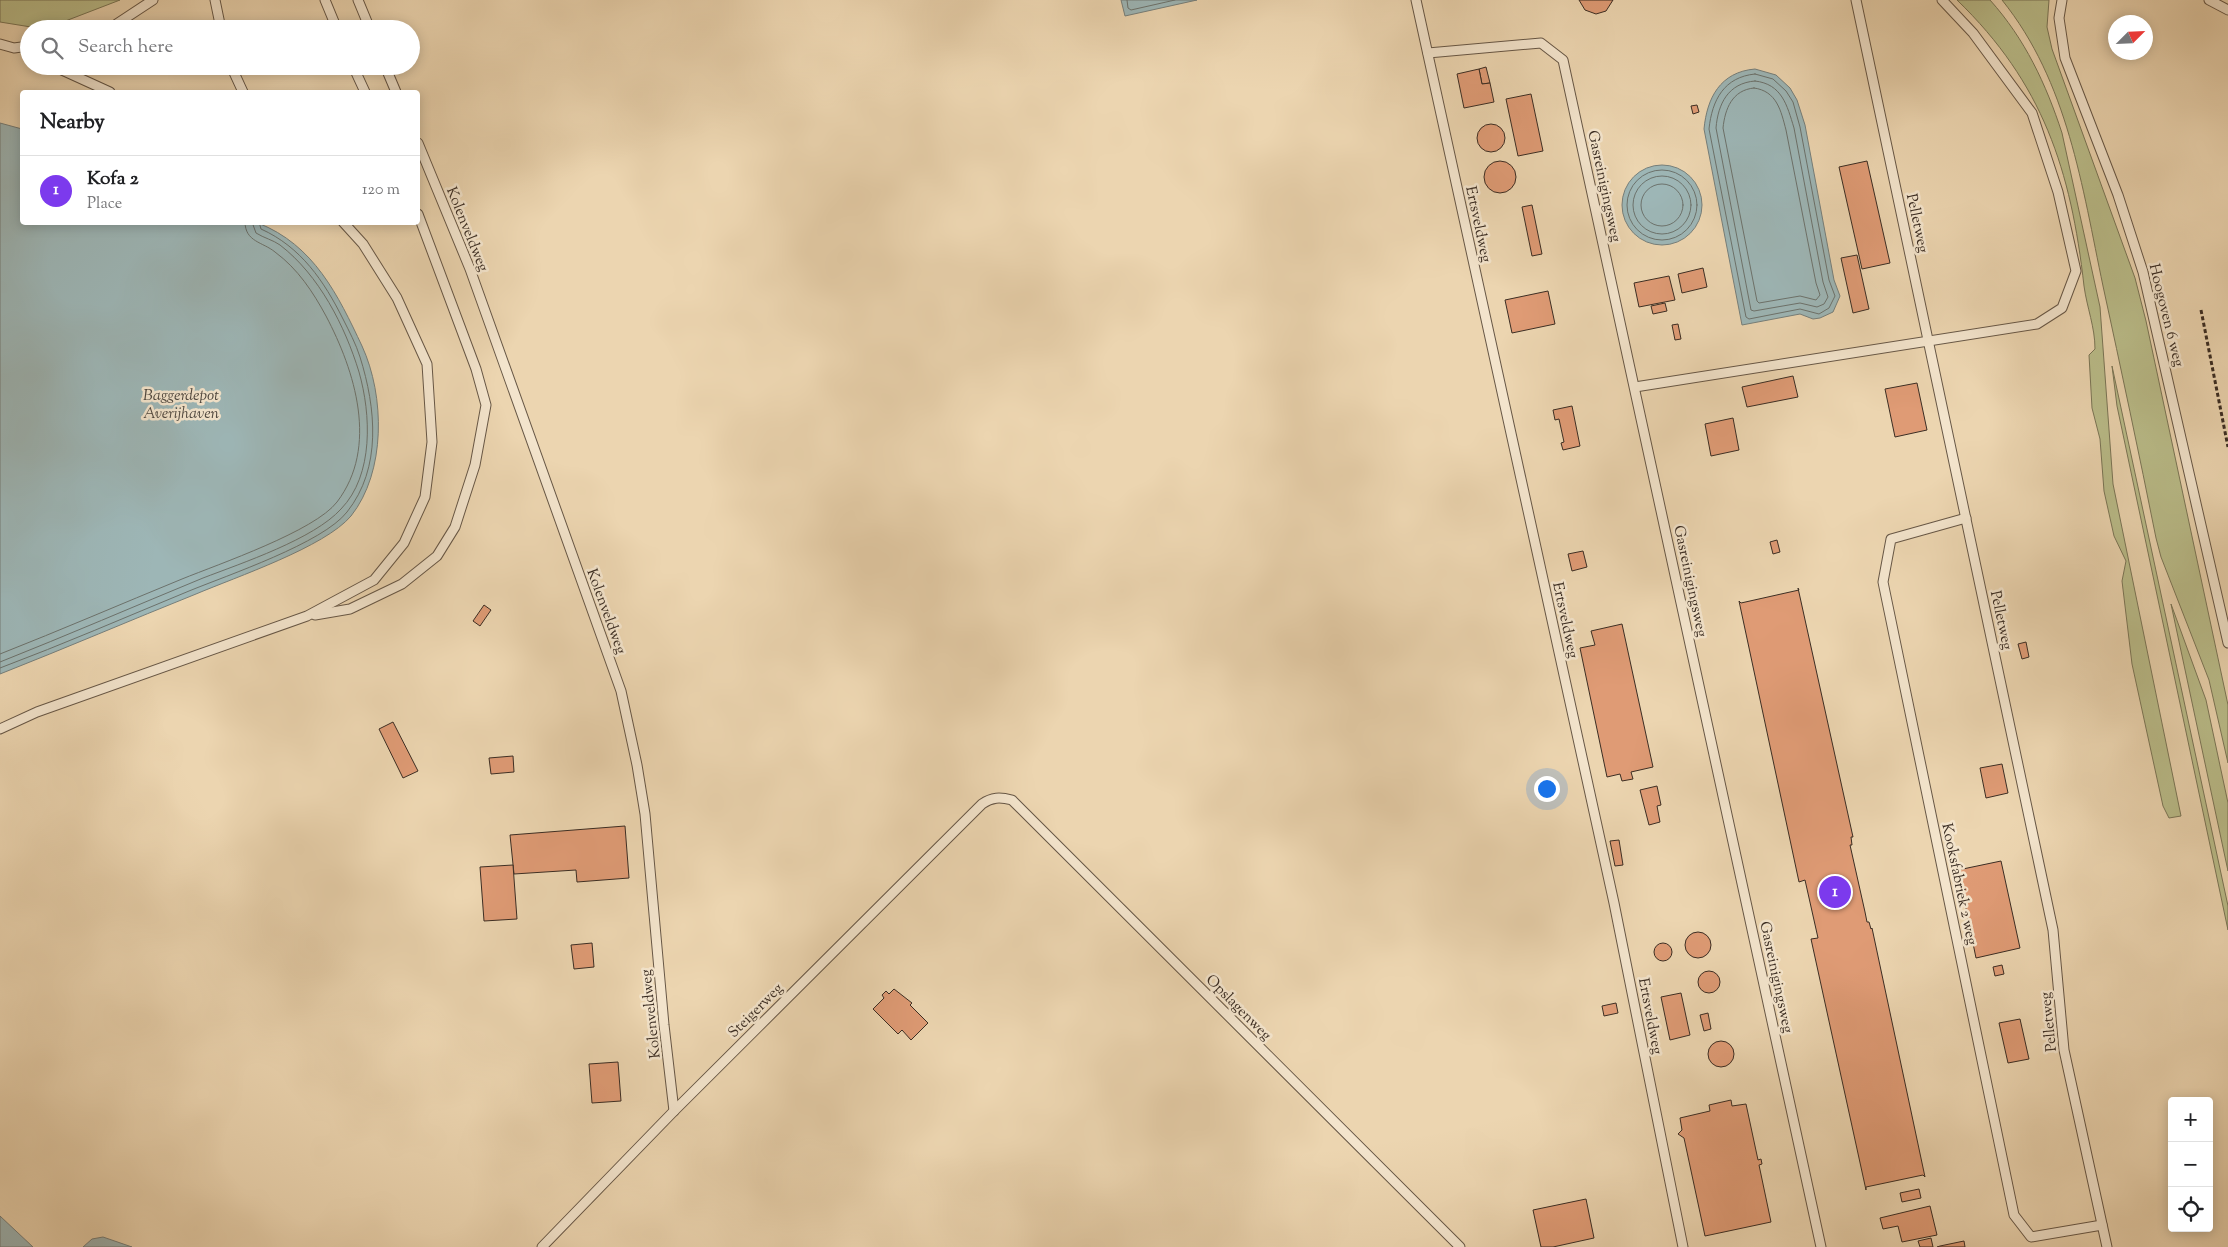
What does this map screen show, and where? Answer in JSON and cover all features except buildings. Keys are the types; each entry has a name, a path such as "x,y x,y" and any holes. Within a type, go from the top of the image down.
{"lane":[{"path":"123,20 153,0"},
{"path":"215,0 219,20"},
{"path":"325,0 333,20"},
{"path":"358,0 366,20"},
{"name":"Ertsveldweg","path":"1416,0 1614,903 1683,1247"},
{"name":"Pelletweg","path":"1856,0 2053,930 2064,1050 2107,1247"},
{"path":"1634,387 2037,324 2062,308 2076,271 2058,192 2032,112 1973,33 1942,0"},
{"name":"Hoogoven 6 weg","path":"2062,0 2059,18 2065,58 2118,195 2143,272 2228,643"},
{"path":"2209,0 2228,10"},
{"name":"Gasreinigingsweg","path":"1428,52 1541,43 1564,60 1822,1247"},
{"path":"0,44 20,51"},
{"path":"14,48 20,47"},
{"path":"73,75 106,90"},
{"path":"235,75 241,90"},
{"path":"358,75 364,90"},
{"path":"389,75 395,90"},
{"name":"Kolenveldweg","path":"420,148 470,269 621,691 645,814 664,1025 674,1111"},
{"path":"307,616 350,609 402,584 437,556 455,527 475,465 486,405 476,369 420,219"},
{"path":"0,729 37,712 307,616 374,580 404,543 425,497 432,442 427,364 397,298 363,244 346,225"},
{"name":"Kooksfabriek 2 weg","path":"1966,518 1891,539 1883,582 2014,1215 2031,1237 2102,1224"},
{"name":"Steigerweg","path":"542,1247 674,1111 982,804 993,798"},
{"name":"Opslagenweg","path":"993,798 1012,800 1460,1247"}],"path":[{"path":"2201,310 2228,447"}],"green space":[{"path":"0,0 120,0 68,20 20,20 20,25 0,22"},
{"path":"1957,0 1990,0 2014,30 2033,63 2049,97 2062,133 2100,307 2113,484 2181,816 2169,818 2163,806 2132,664 2122,581 2126,561 2114,536 2104,491 2100,439 2092,408 2089,355 2095,349 2094,333 2085,294 2071,204 2061,166 2032,96 2011,63 1987,31"},
{"path":"2002,0 2049,0 2047,27 2052,49 2135,278 2146,321 2228,705 2228,763 2209,680 2161,557 2156,538 2088,211 2069,136 2043,65 2024,32"},
{"path":"2112,366 2228,906 2228,930 2117,406"},
{"path":"2171,604 2206,700 2228,803 2228,871"}],"water":[{"path":"1121,0 1197,0 1125,16"},
{"path":"1755,69 1776,75 1790,88 1797,100 1805,125 1834,280 1840,296 1833,312 1820,318 1813,319 1800,314 1742,325 1704,129 1712,97 1724,81 1743,71"},
{"name":"Baggerdepot Averijhaven","path":"0,123 20,128 20,225 262,225 294,244 309,258 333,290 362,346 370,366 375,387 378,433 376,456 371,478 351,516 339,528 301,550 256,570 0,674"},
{"path":"1654,165 1670,165 1684,172 1695,183 1702,197 1702,213 1699,220 1684,238 1670,245 1654,245 1640,238 1629,227 1622,213 1622,197 1629,183 1640,172"},
{"path":"0,1216 33,1247 0,1247"},
{"path":"103,1237 132,1247 83,1247 92,1239"}],"place":[{"name":"Kofa 2","path":"1835,892"}]}
